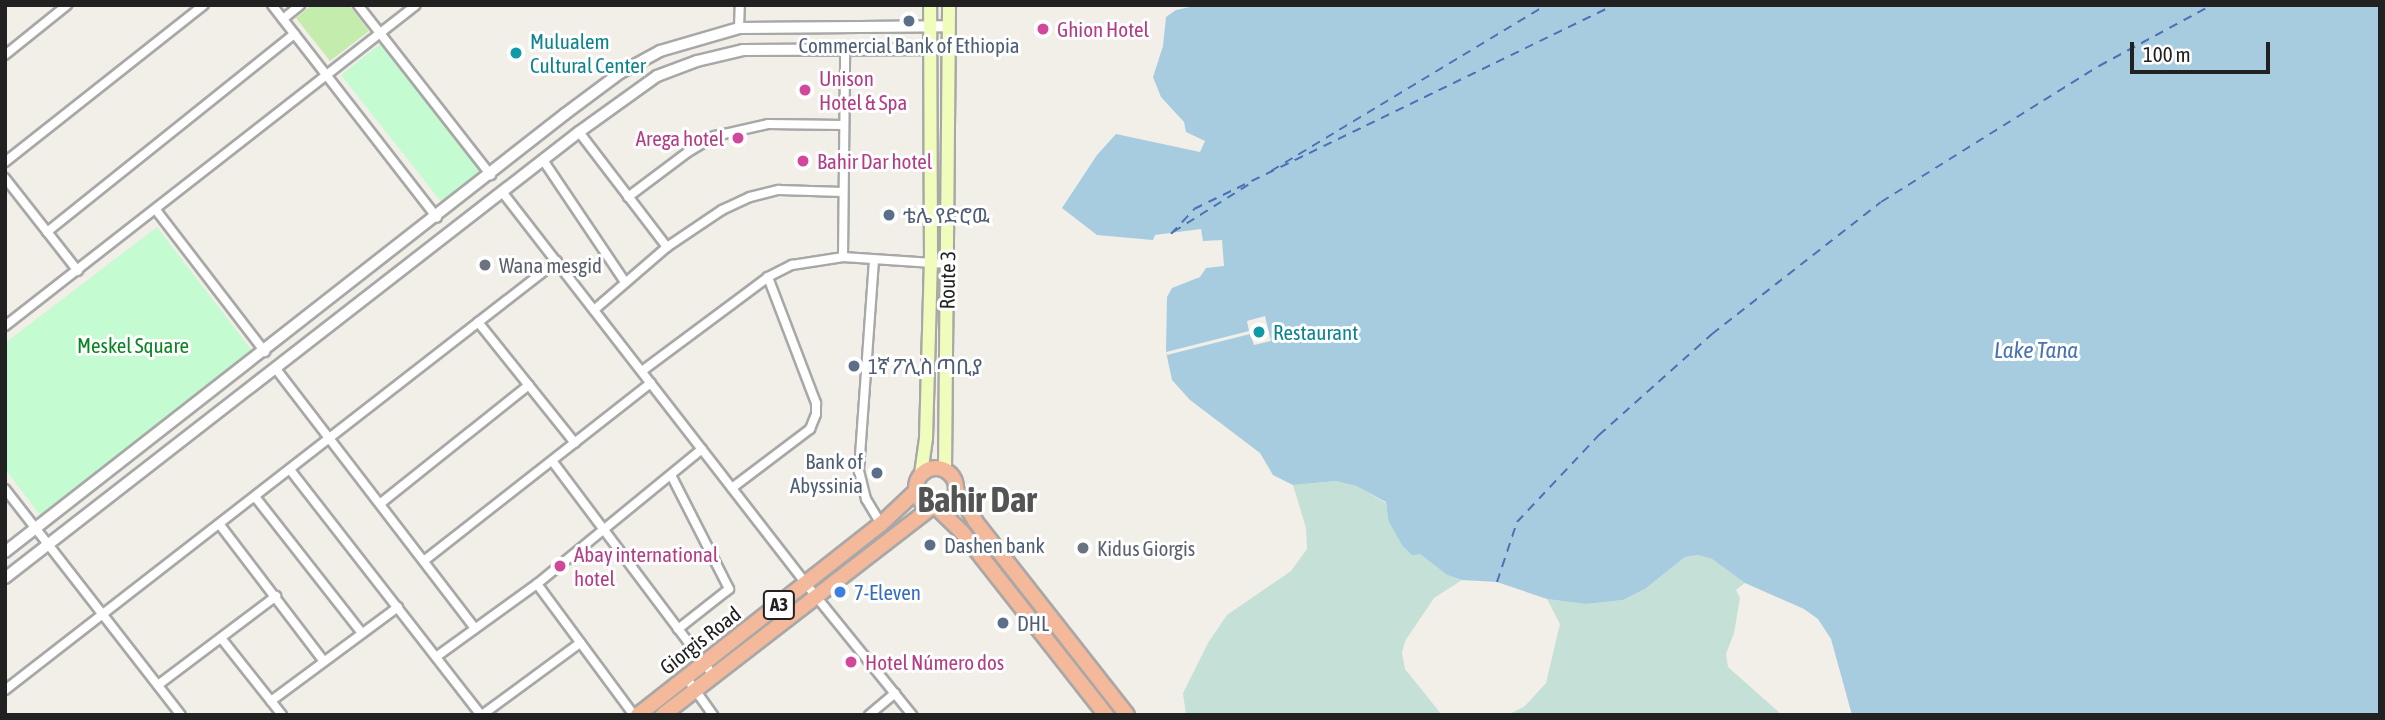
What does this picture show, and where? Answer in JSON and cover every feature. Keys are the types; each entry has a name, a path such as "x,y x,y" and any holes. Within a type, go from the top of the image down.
{"highway":[{"path":"922,474 932,468 945,470 952,477 956,490 1012,568 1127,715"},
{"name":"A3","path":"916,491 922,474"},
{"name":"A3","path":"935,508 952,500 956,490"},
{"name":"Giorgis Road","path":"636,715 691,683 806,584 881,524 916,491"},
{"path":"916,491 922,502 935,508 962,532 1106,715"},
{"name":"Giorgis Road","path":"708,669 817,597 935,508"},
{"path":"998,579 1012,568"},
{"name":"Giorgis Road","path":"663,715 691,683"}],"main road":[{"path":"922,474 926,438 931,263 930,5"},
{"name":"Route 3","path":"945,470 949,5"}],"street":[{"path":"5,55 67,5"},
{"path":"5,162 204,5"},
{"path":"272,5 449,233"},
{"path":"283,19 300,5"},
{"path":"358,5 806,584 912,715"},
{"path":"7,323 156,211 416,5"},
{"path":"740,5 739,27 743,50"},
{"path":"5,552 437,218 565,114 620,74 660,51 739,27 949,26"},
{"path":"844,257 845,27"},
{"path":"47,232 294,34"},
{"path":"5,578 579,132 657,76 697,61 743,50 949,48"},
{"path":"565,114 667,247"},
{"path":"628,197 688,152 715,136 768,124 844,125"},
{"path":"543,160 625,282"},
{"path":"5,178 78,271"},
{"path":"594,310 667,247 722,210 750,197 779,190 843,192"},
{"path":"156,211 475,628"},
{"path":"642,371 768,277 792,265 844,257 948,264"},
{"path":"382,258 395,275"},
{"path":"874,260 859,471 866,499 881,524"},
{"path":"5,690 291,471 329,437 557,261"},
{"path":"732,488 810,429 816,414 816,403 768,277"},
{"path":"478,322 575,443"},
{"path":"425,560 651,383"},
{"path":"381,503 529,385"},
{"path":"137,448 150,464"},
{"path":"436,657 537,584 702,449"},
{"path":"552,462 708,669"},
{"path":"291,471 481,715 580,643"},
{"path":"671,475 729,589 678,629"},
{"path":"5,489 181,715"},
{"path":"256,498 362,633"},
{"path":"220,525 323,660"},
{"path":"537,584 636,715"},
{"path":"158,685 276,596"},
{"path":"271,701 398,607"},
{"path":"221,638 282,715"},
{"path":"691,683 713,715"},
{"path":"869,715 895,693"}],"green space":[{"path":"312,5 349,5 369,31 330,61 296,18"},
{"path":"380,44 485,177 446,208 341,75"},
{"name":"Meskel Square","path":"157,227 253,352 40,515 5,469 5,343"}],"shaded area":[{"path":"1336,481 1356,486 1386,503 1388,520 1420,554 1447,575 1462,580 1434,598 1405,641 1402,653 1405,669 1442,715 1186,715 1183,693 1208,643 1227,615 1291,571 1307,549 1306,528 1293,485"},
{"path":"1698,555 1712,559 1745,583 1736,590 1740,598 1734,633 1726,654 1728,667 1782,715 1508,715 1525,706 1546,683 1560,624 1547,599 1586,604 1623,600 1645,589 1685,557"}],"water":[{"name":"Lake Tana","path":"1199,5 2380,5 2380,715 1852,715 1831,639 1818,619 1804,609 1745,583 1712,559 1698,555 1685,557 1645,589 1623,600 1586,604 1547,599 1497,582 1462,580 1447,575 1420,554 1412,555 1402,545 1388,520 1386,502 1356,486 1336,481 1293,485 1273,475 1260,453 1190,400 1172,380 1166,352 1167,297 1172,288 1200,277 1206,268 1224,266 1222,240 1203,241 1201,229 1155,235 1153,240 1097,235 1062,208 1097,155 1116,134 1200,152 1205,141 1186,132 1184,122 1161,97 1153,77 1163,46 1166,17 1176,10"}],"pier":[{"name":"Restaurant","path":"1265,316 1271,341 1254,345 1250,334 1167,355 1166,352 1249,331 1247,321"}],"ferry route":[{"path":"1271,171 1546,5"},
{"path":"1171,234 1194,209 1614,5"},
{"path":"1497,582 1517,522 1599,435 1712,334 1881,202 2099,66 2212,5"},
{"path":"1173,232 1248,185"}],"place":[{"name":"Commercial Bank of Ethiopia","path":"909,21"},
{"name":"Ghion Hotel","path":"1043,29"},
{"name":"Mulualem Cultural Center","path":"516,53"},
{"name":"Unison Hotel & Spa","path":"805,90"},
{"name":"Arega hotel","path":"738,138"},
{"name":"Bahir Dar hotel","path":"803,161"},
{"name":"ቴሌ የድሮዉ","path":"889,215"},
{"name":"Wana mesgid","path":"485,265"},
{"name":"Restaurant","path":"1259,332"},
{"name":"1ኛ ፖሊስ ጣቢያ","path":"854,366"},
{"name":"Bank of Abyssinia","path":"877,473"},
{"name":"Dashen bank","path":"930,545"},
{"name":"Kidus Giorgis","path":"1083,548"},
{"name":"Abay international hotel","path":"560,566"},
{"name":"7-Eleven","path":"840,592"},
{"name":"DHL","path":"1003,623"},
{"name":"Hotel Número dos","path":"851,662"}],"district":[{"name":"Bahir Dar","path":"977,499"}]}
